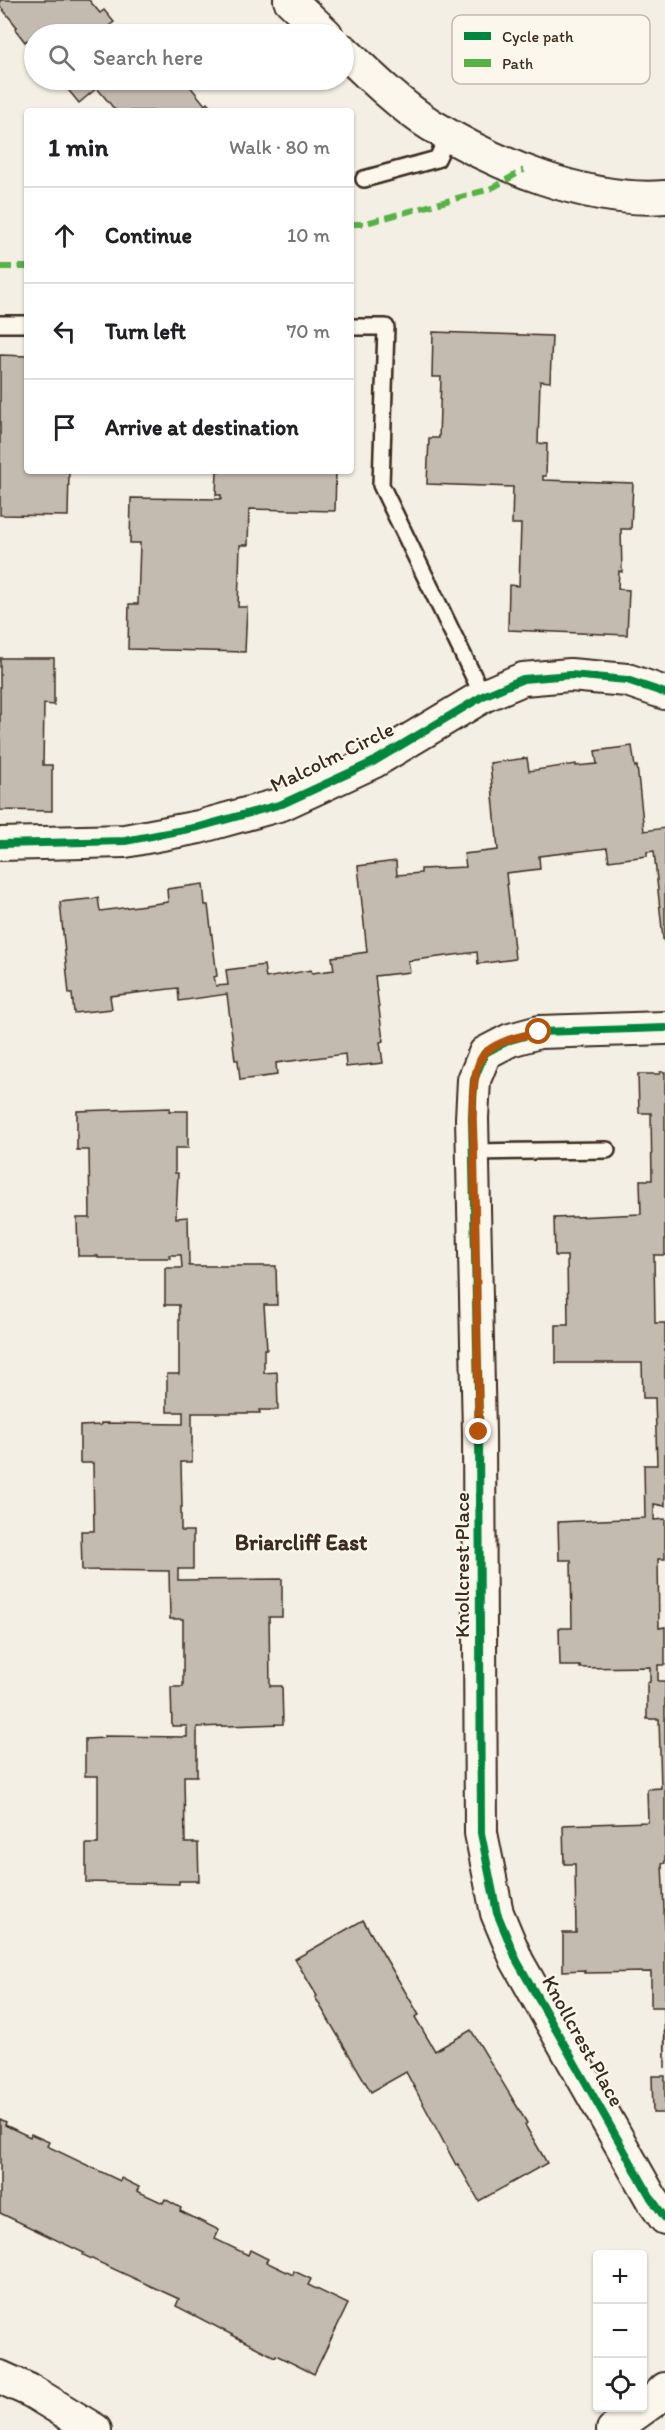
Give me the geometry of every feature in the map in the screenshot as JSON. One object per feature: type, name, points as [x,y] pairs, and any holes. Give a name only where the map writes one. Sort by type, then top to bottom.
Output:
[{"type":"street","points":[[290,0],[315,24]]},
{"type":"street","points":[[354,61],[430,124],[491,156],[543,178],[602,194],[648,199],[665,197]]},
{"type":"street","name":"Malcolm Circle","points":[[0,844],[125,841],[199,827],[282,804],[373,762],[483,696],[523,680],[570,675],[627,680],[665,693]]},
{"type":"street","name":"Knollcrest Place","points":[[665,1028],[539,1032],[510,1040],[485,1053],[474,1080],[472,1118],[479,1432],[481,1833],[497,1913],[517,1961],[651,2198],[665,2218]]},
{"type":"street","points":[[0,2377],[31,2391],[95,2430]]},
{"type":"street","points":[[613,2430],[652,2402],[665,2389]]},
{"type":"lane","points":[[364,179],[437,159],[449,135]]},
{"type":"lane","points":[[0,324],[24,324]]},
{"type":"lane","points":[[354,327],[386,327],[381,485],[483,696]]},
{"type":"lane","points":[[474,1152],[606,1150]]},
{"type":"building","points":[[0,0],[89,0],[100,13],[104,10],[114,22],[111,24],[24,24],[24,41],[15,29],[17,27],[0,6]]},
{"type":"building","points":[[68,90],[95,90],[79,103]]},
{"type":"building","points":[[99,90],[193,90],[205,105],[207,103],[211,108],[114,108]]},
{"type":"building","points":[[433,332],[552,336],[550,382],[540,381],[538,443],[547,444],[546,476],[543,476],[543,480],[633,483],[631,529],[621,529],[622,572],[619,571],[618,589],[629,590],[627,635],[508,630],[509,585],[519,586],[521,524],[512,524],[513,487],[427,484],[429,438],[439,438],[441,377],[432,377]]},
{"type":"building","points":[[0,355],[24,356],[24,474],[69,474],[68,516],[0,515]]},
{"type":"building","points":[[217,474],[336,474],[335,511],[249,509],[248,545],[240,545],[238,607],[247,607],[245,652],[128,649],[129,604],[138,604],[140,543],[130,543],[131,498],[221,499],[221,495],[216,495]]},
{"type":"building","points":[[0,658],[54,658],[54,705],[44,704],[43,765],[52,765],[52,811],[0,810]]},
{"type":"building","points":[[632,746],[635,767],[637,766],[644,831],[665,828],[665,943],[654,851],[647,852],[647,856],[609,861],[607,848],[539,856],[540,869],[506,873],[515,959],[478,964],[477,952],[408,961],[410,972],[375,976],[383,1041],[380,1042],[383,1063],[346,1067],[345,1054],[276,1063],[277,1075],[240,1080],[238,1060],[235,1060],[227,994],[179,1001],[178,988],[110,996],[112,1009],[74,1013],[72,994],[69,994],[60,902],[98,898],[100,911],[168,902],[167,889],[203,884],[205,905],[208,905],[217,976],[214,977],[216,986],[228,985],[226,970],[264,965],[266,978],[311,970],[312,973],[334,970],[332,957],[367,952],[358,866],[396,861],[397,875],[421,873],[421,869],[466,867],[464,854],[498,850],[490,763],[527,758],[529,771],[576,764],[576,766],[597,764],[595,751]]},
{"type":"building","points":[[660,1072],[665,1072],[665,1255],[654,1255],[655,1323],[665,1323],[665,1506],[654,1504],[654,1520],[665,1519],[665,1559],[658,1559],[659,1628],[665,1627],[665,1665],[658,1665],[658,1681],[665,1681],[665,1863],[662,1864],[665,1931],[665,2068],[664,2007],[651,2007],[651,1972],[563,1971],[563,1933],[576,1933],[575,1864],[564,1864],[563,1825],[648,1822],[647,1789],[661,1788],[659,1719],[647,1719],[647,1683],[650,1682],[650,1667],[560,1666],[559,1628],[572,1628],[571,1560],[559,1560],[558,1522],[645,1518],[644,1465],[657,1465],[655,1398],[643,1398],[642,1363],[556,1363],[556,1325],[568,1325],[567,1256],[555,1256],[554,1218],[641,1214],[640,1180],[652,1180],[651,1113],[639,1113],[638,1074],[660,1074]]},
{"type":"building","points":[[170,1108],[169,1111],[188,1111],[188,1148],[175,1148],[175,1173],[178,1173],[176,1218],[188,1217],[189,1266],[276,1266],[277,1305],[264,1305],[267,1349],[264,1349],[264,1373],[277,1372],[278,1410],[259,1410],[260,1413],[192,1413],[192,1462],[181,1462],[181,1531],[193,1531],[193,1569],[178,1569],[178,1580],[282,1579],[282,1617],[269,1617],[270,1686],[282,1686],[283,1724],[197,1727],[197,1776],[184,1776],[185,1843],[198,1843],[199,1881],[179,1881],[179,1884],[86,1882],[86,1844],[98,1844],[98,1776],[85,1776],[85,1739],[105,1738],[104,1736],[187,1737],[187,1726],[172,1726],[171,1687],[183,1687],[183,1619],[170,1619],[169,1571],[82,1570],[81,1531],[94,1531],[93,1463],[80,1463],[80,1426],[101,1425],[101,1423],[183,1424],[183,1412],[167,1412],[167,1374],[179,1374],[179,1305],[165,1305],[165,1268],[182,1268],[181,1255],[169,1255],[170,1258],[78,1256],[77,1218],[90,1218],[89,1150],[77,1150],[77,1111]]},
{"type":"building","points":[[363,1920],[419,2015],[415,2017],[435,2051],[471,2030],[527,2123],[525,2125],[547,2163],[479,2201],[458,2164],[456,2165],[406,2072],[371,2092],[295,1959]]},
{"type":"building","points":[[652,2076],[665,2076],[665,2113],[653,2113]]},
{"type":"building","points":[[0,2119],[6,2122],[5,2125],[30,2137],[31,2134],[49,2142],[47,2146],[120,2181],[121,2178],[139,2187],[137,2191],[163,2203],[165,2199],[181,2208],[180,2211],[219,2230],[215,2239],[248,2255],[250,2250],[268,2259],[266,2262],[293,2275],[294,2271],[311,2279],[308,2285],[348,2304],[314,2374],[276,2355],[275,2357],[176,2306],[179,2299],[83,2255],[84,2253],[0,2213]]},
{"type":"marked path","points":[[354,224],[363,224],[490,189],[524,170]]},
{"type":"marked path","points":[[0,267],[24,267]]},
{"type":"cycle path","points":[[0,844],[125,841],[199,827],[282,804],[373,762],[483,696],[523,679],[570,675],[627,680],[665,693]]},
{"type":"cycle path","points":[[665,1028],[539,1032],[510,1040],[485,1053],[474,1080],[472,1118],[479,1432],[481,1833],[497,1913],[517,1961],[651,2198],[665,2218]]},
{"type":"district","name":"Briarcliff East","points":[[301,1542]]},
{"type":"route","points":[[479,1432],[472,1118],[474,1080],[485,1053],[510,1040],[539,1032]]}]
